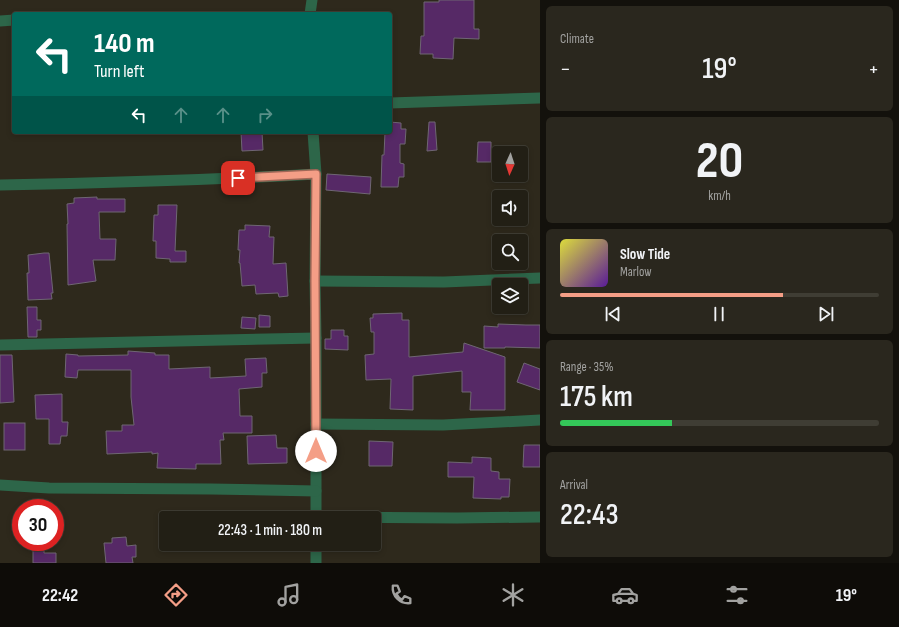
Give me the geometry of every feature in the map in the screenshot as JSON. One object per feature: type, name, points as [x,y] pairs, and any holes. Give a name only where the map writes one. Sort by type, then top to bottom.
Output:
[{"type":"street","points":[[310,12],[312,0]]},
{"type":"street","points":[[0,20],[12,20]]},
{"type":"street","points":[[392,103],[540,98]]},
{"type":"street","points":[[313,134],[316,174],[316,511]]},
{"type":"street","points":[[0,185],[215,179],[316,174]]},
{"type":"street","points":[[315,281],[444,282],[540,278]]},
{"type":"street","points":[[0,344],[316,338]]},
{"type":"street","points":[[316,424],[443,425],[540,420]]},
{"type":"street","points":[[0,485],[49,488],[316,491]]},
{"type":"street","points":[[381,517],[540,517]]},
{"type":"street","points":[[316,551],[316,563]]},
{"type":"building","points":[[439,0],[474,0],[474,29],[479,29],[479,39],[454,38],[453,59],[433,58],[433,54],[420,54],[421,36],[424,36],[424,2],[439,2]]},
{"type":"building","points":[[392,122],[401,123],[401,129],[406,129],[405,144],[400,144],[400,163],[404,164],[404,177],[399,177],[398,187],[381,187],[382,155],[384,155],[385,134],[392,134]]},
{"type":"building","points":[[429,122],[435,122],[437,150],[427,151]]},
{"type":"building","points":[[241,134],[262,134],[263,150],[242,151]]},
{"type":"building","points":[[478,142],[491,142],[491,162],[477,162]]},
{"type":"building","points":[[327,174],[371,177],[370,194],[326,190]]},
{"type":"building","points":[[97,197],[97,199],[125,199],[125,212],[99,212],[100,239],[116,239],[115,260],[93,260],[96,281],[68,285],[67,204],[74,203],[74,198]]},
{"type":"building","points":[[158,205],[177,205],[175,251],[186,251],[186,262],[170,262],[170,259],[156,258],[156,241],[153,241],[154,215],[158,215]]},
{"type":"building","points":[[245,225],[270,226],[269,237],[274,237],[273,264],[286,263],[288,296],[279,297],[278,293],[256,294],[255,285],[242,286],[239,263],[240,250],[238,250],[239,230],[245,230]]},
{"type":"building","points":[[49,253],[53,293],[51,293],[52,299],[28,300],[28,255]]},
{"type":"building","points":[[27,307],[37,307],[37,320],[41,320],[41,330],[37,330],[37,337],[28,337]]},
{"type":"building","points":[[402,313],[402,320],[409,320],[409,357],[463,352],[464,343],[505,357],[505,410],[470,410],[471,392],[462,392],[462,371],[413,376],[413,410],[390,409],[391,379],[366,380],[365,355],[374,354],[374,332],[371,332],[370,318],[373,318],[373,314]]},
{"type":"building","points":[[259,315],[270,316],[270,327],[259,327]]},
{"type":"building","points":[[242,317],[256,318],[255,329],[241,328]]},
{"type":"building","points":[[498,324],[540,325],[540,348],[484,348],[484,326],[498,327]]},
{"type":"building","points":[[331,330],[344,330],[344,336],[348,336],[348,350],[325,349],[325,339],[331,339]]},
{"type":"building","points":[[128,351],[155,353],[155,355],[169,355],[169,369],[210,367],[210,378],[246,376],[245,359],[266,358],[267,373],[262,373],[262,387],[239,389],[240,416],[252,416],[252,433],[223,433],[224,440],[220,440],[221,464],[196,464],[196,469],[157,468],[158,453],[107,454],[106,431],[122,431],[122,425],[134,425],[131,397],[131,370],[78,370],[77,378],[65,377],[66,354],[78,356],[128,355]]},
{"type":"building","points":[[0,355],[12,355],[14,402],[0,403]]},
{"type":"building","points":[[524,363],[540,369],[540,390],[517,382]]},
{"type":"building","points":[[62,394],[62,422],[68,422],[67,436],[61,436],[60,444],[49,444],[49,419],[36,419],[35,395]]},
{"type":"building","points":[[4,423],[25,423],[25,450],[4,450]]},
{"type":"building","points":[[276,435],[277,448],[287,448],[287,463],[248,464],[247,436]]},
{"type":"building","points":[[369,441],[393,442],[392,466],[369,466]]},
{"type":"building","points":[[524,445],[540,445],[540,467],[523,467]]},
{"type":"building","points":[[472,457],[491,458],[491,471],[499,472],[499,479],[510,479],[509,497],[501,497],[501,499],[473,498],[474,477],[448,477],[448,462],[472,463]]},
{"type":"building","points":[[126,537],[127,546],[136,545],[136,557],[132,557],[133,563],[106,563],[104,543],[112,543],[112,538]]},
{"type":"building","points":[[33,551],[56,553],[56,563],[33,563]]},
{"type":"route","points":[[238,178],[316,174],[316,451]]}]
